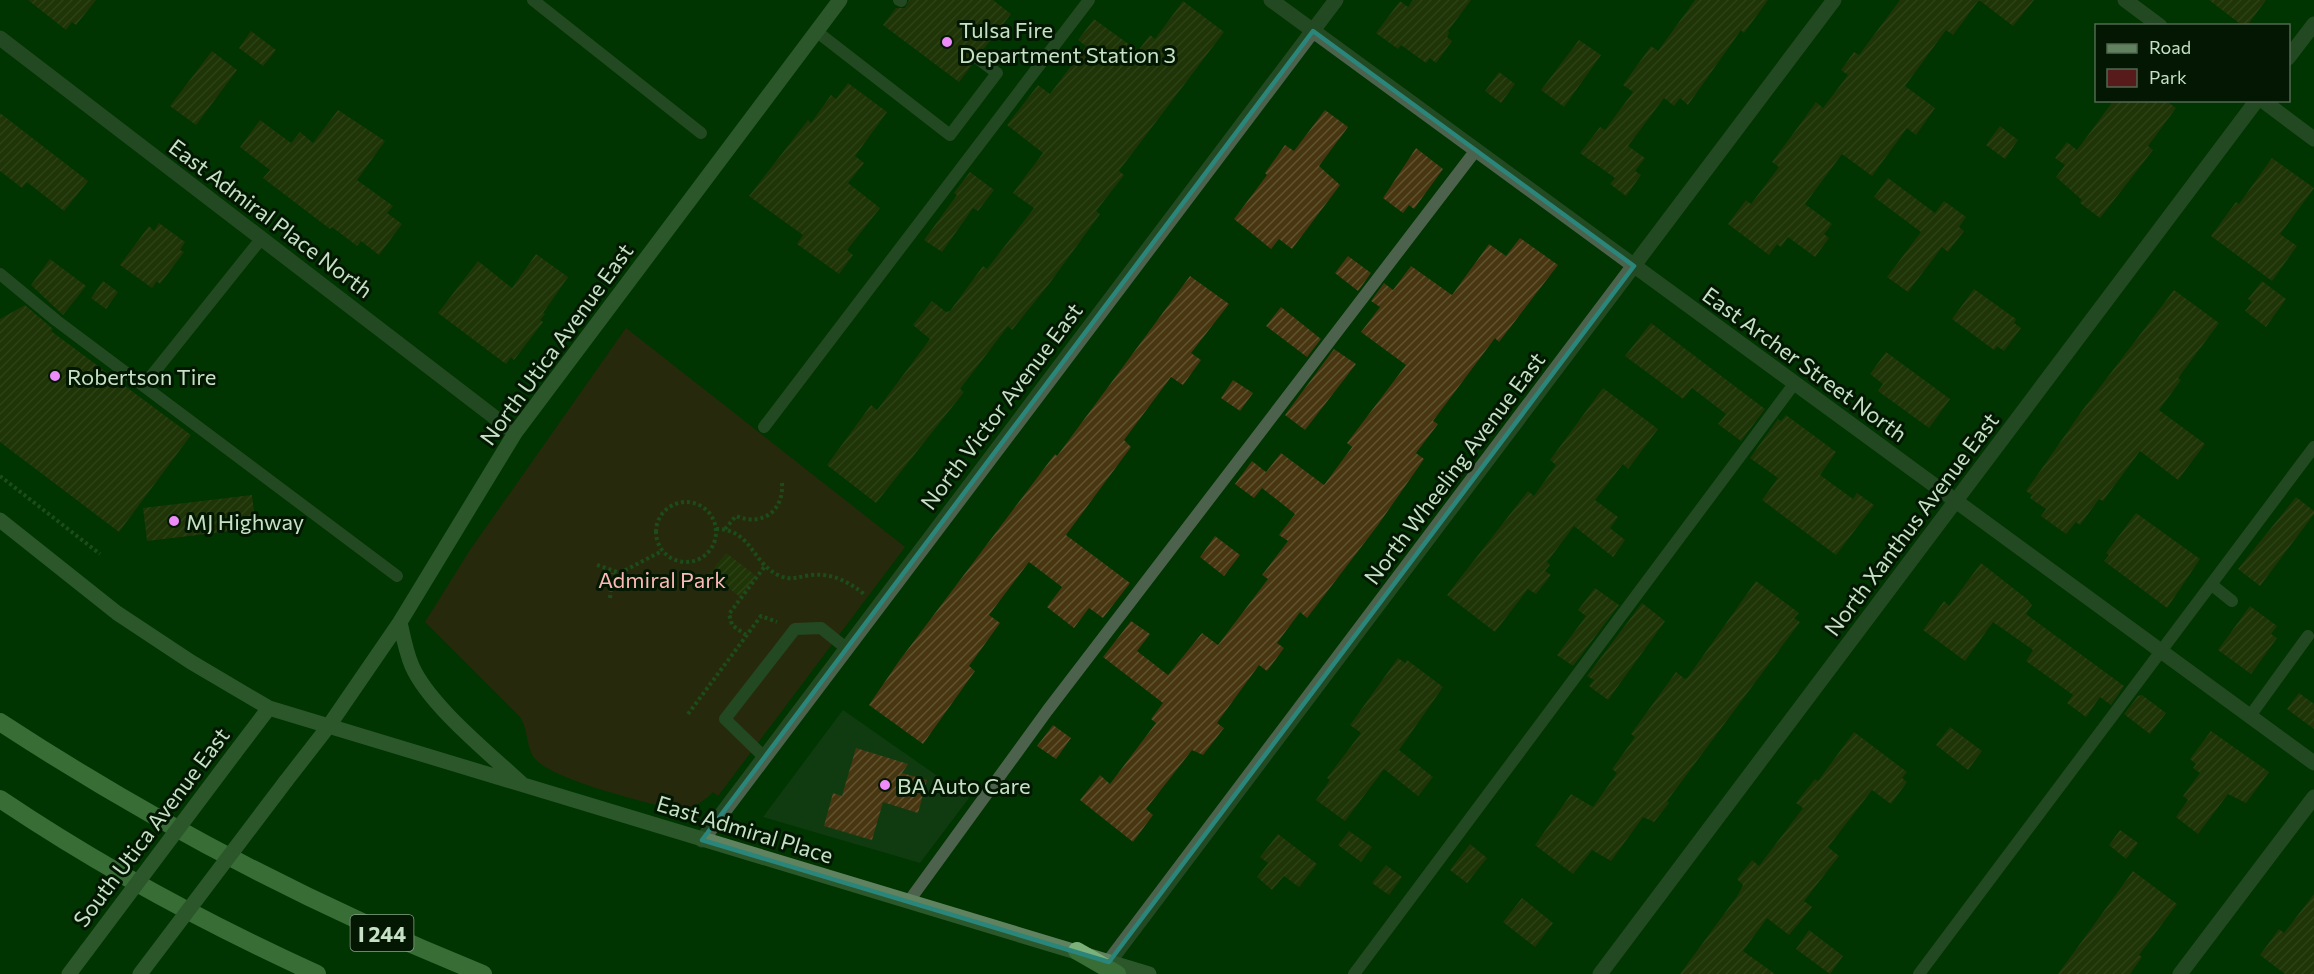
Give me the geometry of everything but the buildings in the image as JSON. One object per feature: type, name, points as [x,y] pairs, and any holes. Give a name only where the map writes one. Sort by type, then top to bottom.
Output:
[{"type":"highway","name":"I 244","points":[[0,722],[78,773],[283,886],[381,933],[483,974]]},
{"type":"highway","points":[[0,799],[116,872],[242,940],[318,974]]},
{"type":"highway","points":[[1077,951],[1113,968]]},
{"type":"main road","name":"North Utica Avenue East","points":[[328,728],[400,622],[515,433],[840,0]]},
{"type":"main road","name":"East Admiral Place","points":[[0,520],[117,612],[190,662],[269,708],[328,728],[1077,951]]},
{"type":"main road","points":[[400,622],[412,668],[426,687],[448,713],[524,785]]},
{"type":"main road","name":"South Utica Avenue East","points":[[69,974],[269,708]]},
{"type":"main road","points":[[141,974],[328,728]]},
{"type":"main road","points":[[1113,968],[1149,974]]},
{"type":"street","name":"East Archer Street North","points":[[1271,0],[2314,763]]},
{"type":"street","name":"North Victor Avenue East","points":[[702,840],[1336,0]]},
{"type":"street","name":"North Wheeling Avenue East","points":[[1113,968],[1834,0]]},
{"type":"street","points":[[2125,0],[2157,24]]},
{"type":"street","points":[[2290,57],[2314,24]]},
{"type":"street","name":"East Admiral Place North","points":[[0,38],[515,433]]},
{"type":"street","name":"North Xanthus Avenue East","points":[[1600,974],[2256,102]]},
{"type":"street","points":[[2265,102],[2314,139]]},
{"type":"street","points":[[2180,974],[2314,796]]},
{"type":"lane","points":[[533,0],[701,133]]},
{"type":"lane","points":[[764,427],[1089,0]]},
{"type":"lane","points":[[816,31],[950,135],[997,73],[977,58]]},
{"type":"lane","points":[[909,901],[1047,711],[1476,150]]},
{"type":"lane","points":[[144,385],[261,238]]},
{"type":"lane","points":[[0,274],[57,321],[396,576]]},
{"type":"lane","points":[[1354,974],[1794,384]]},
{"type":"lane","points":[[1919,974],[2162,653],[2314,447]]},
{"type":"lane","points":[[2212,585],[2232,601]]},
{"type":"lane","points":[[764,757],[725,719],[795,629],[821,628],[846,648]]},
{"type":"lane","points":[[2250,716],[2308,636]]},
{"type":"path","points":[[0,476],[100,554]]},
{"type":"path","points":[[725,529],[736,516],[753,521],[773,513],[781,500],[782,483]]},
{"type":"path","points":[[691,502],[701,506],[709,513],[716,529],[711,549],[697,561],[678,562],[662,551],[655,531],[657,521],[671,506],[691,502]]},
{"type":"path","points":[[716,529],[725,529],[744,537],[765,566],[782,577],[798,579],[810,575],[827,575],[839,579],[879,605]]},
{"type":"path","points":[[597,565],[613,573],[620,573],[662,551]]},
{"type":"path","points":[[746,635],[732,625],[729,614],[765,566]]},
{"type":"path","points":[[610,598],[613,573]]},
{"type":"path","points":[[688,714],[761,615],[795,629]]},
{"type":"highlighted area","points":[[1313,31],[1634,266],[1109,962],[702,840]]},
{"type":"shaded area","points":[[843,710],[969,798],[920,863],[763,817]]},
{"type":"green space","name":"Admiral Park","points":[[626,328],[905,547],[718,796],[713,792],[698,804],[680,809],[667,808],[595,788],[542,765],[533,756],[520,717],[425,622],[470,550]]},
{"type":"place","name":"Tulsa Fire Department Station 3","points":[[947,42]]},
{"type":"place","name":"Robertson Tire","points":[[55,376]]},
{"type":"place","name":"MJ Highway","points":[[174,521]]},
{"type":"place","name":"BA Auto Care","points":[[885,785]]}]
